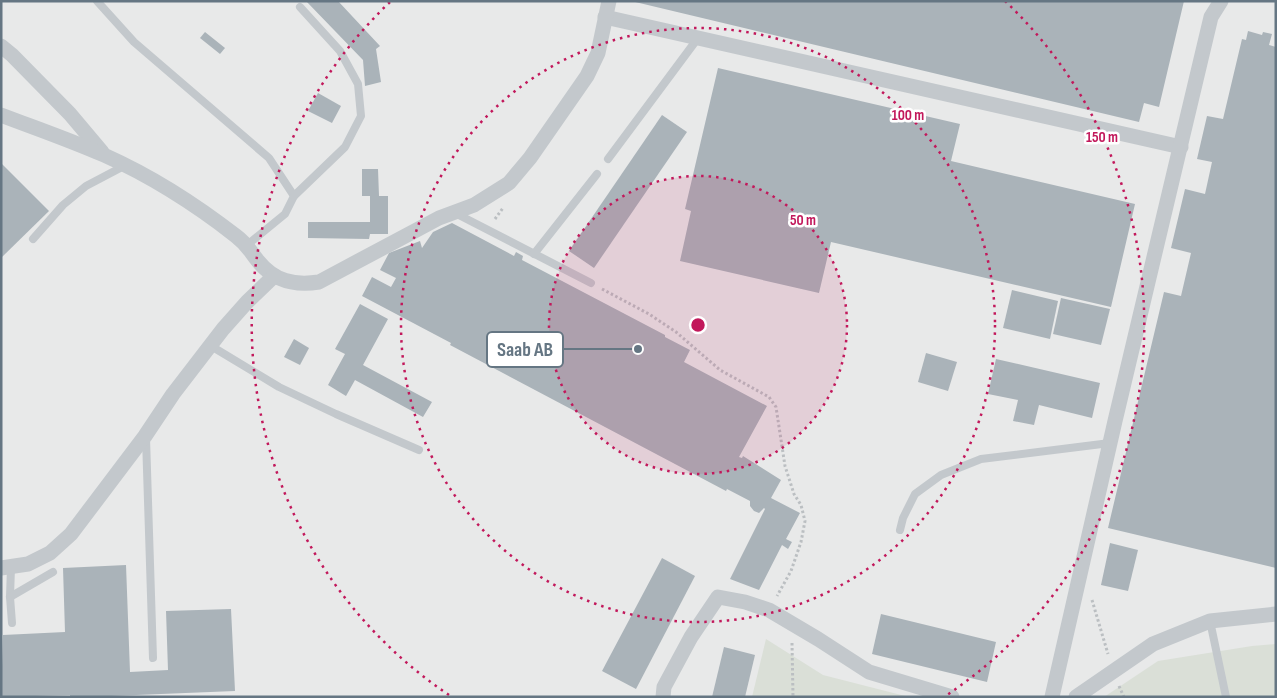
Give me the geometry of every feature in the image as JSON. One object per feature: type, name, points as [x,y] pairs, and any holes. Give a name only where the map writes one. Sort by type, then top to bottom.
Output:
[{"type":"street","points":[[1,115],[104,155],[185,198],[247,244],[258,262],[274,276],[288,282],[303,285],[319,282],[439,218],[474,206],[509,183],[530,158],[587,76],[598,53],[609,1]]},
{"type":"street","points":[[1052,697],[1211,17],[1220,1]]},
{"type":"street","points":[[606,17],[1181,147]]},
{"type":"street","points":[[1,46],[70,114],[104,155]]},
{"type":"street","points":[[6,568],[28,564],[50,553],[71,534],[146,436],[173,394],[210,346],[247,302],[274,276]]},
{"type":"street","points":[[662,697],[664,687],[691,637],[718,597],[745,602],[769,610],[869,672],[952,697]]},
{"type":"street","points":[[1076,697],[1153,644],[1210,621],[1276,614]]},
{"type":"lane","points":[[96,1],[134,42],[269,158],[294,196]]},
{"type":"lane","points":[[247,244],[285,214],[294,196],[345,147],[361,116],[358,84],[340,51],[300,7]]},
{"type":"lane","points":[[608,159],[698,38]]},
{"type":"lane","points":[[33,239],[64,205],[86,186],[124,166]]},
{"type":"lane","points":[[534,254],[597,174]]},
{"type":"lane","points":[[455,212],[591,283]]},
{"type":"lane","points":[[210,346],[278,387],[419,450]]},
{"type":"lane","points":[[146,436],[153,658]]},
{"type":"lane","points":[[900,530],[903,518],[915,494],[941,475],[981,459],[1110,443]]},
{"type":"lane","points":[[6,568],[12,623]]},
{"type":"lane","points":[[10,597],[53,572]]},
{"type":"lane","points":[[1210,621],[1226,697]]},
{"type":"path","points":[[591,283],[649,314],[676,332],[720,370],[773,401],[776,407],[785,466],[794,494],[801,505],[805,521],[801,542],[791,571],[769,610]]},
{"type":"path","points":[[1082,567],[1113,671],[1124,697]]},
{"type":"path","points":[[792,623],[793,697]]},
{"type":"shaded area","points":[[1,1],[1276,1],[1276,697],[1,697]]},
{"type":"shaded area","points":[[766,639],[823,675],[909,697],[752,697]]},
{"type":"shaded area","points":[[1276,644],[1276,697],[1104,697],[1158,661]]},
{"type":"building","points":[[306,1],[338,1],[380,46],[376,49],[381,82],[365,86],[363,60]]},
{"type":"building","points":[[631,1],[1184,1],[1159,107],[1144,103],[1139,122]]},
{"type":"building","points":[[1248,31],[1262,35],[1263,32],[1272,34],[1269,45],[1276,47],[1276,568],[1108,528],[1164,292],[1181,296],[1191,253],[1171,248],[1185,189],[1205,194],[1212,162],[1197,159],[1207,116],[1223,119],[1242,39],[1246,40]]},
{"type":"building","points":[[205,32],[225,48],[220,54],[200,38]]},
{"type":"building","points":[[718,68],[960,124],[951,161],[1135,204],[1111,307],[831,242],[819,293],[680,261],[691,211],[685,209]]},
{"type":"building","points":[[318,93],[341,106],[332,123],[308,111]]},
{"type":"building","points":[[662,115],[687,132],[594,268],[569,251]]},
{"type":"building","points":[[1,163],[49,211],[1,258]]},
{"type":"building","points":[[362,169],[378,169],[379,196],[388,196],[388,234],[370,234],[369,239],[308,238],[308,222],[370,222],[370,196],[362,196]]},
{"type":"building","points":[[452,223],[514,256],[516,252],[523,256],[522,260],[665,335],[665,337],[690,350],[684,362],[767,406],[739,457],[742,458],[743,456],[781,480],[771,498],[800,513],[786,539],[792,542],[788,549],[782,545],[759,590],[730,579],[764,508],[759,513],[754,511],[750,506],[750,501],[727,489],[726,491],[450,345],[451,343],[362,296],[372,277],[391,287],[396,278],[380,270],[389,253],[420,241],[422,248],[433,232]]},
{"type":"building","points":[[1012,290],[1058,301],[1050,339],[1003,328]]},
{"type":"building","points":[[1061,298],[1110,309],[1101,345],[1053,334]]},
{"type":"building","points":[[360,304],[388,319],[363,365],[432,402],[423,417],[355,380],[346,396],[328,385],[345,354],[335,349]]},
{"type":"building","points":[[294,339],[309,348],[300,365],[284,357]]},
{"type":"building","points":[[926,353],[957,362],[948,391],[918,382]]},
{"type":"building","points":[[996,359],[1100,383],[1092,418],[1039,405],[1034,425],[1013,421],[1018,400],[988,394]]},
{"type":"building","points":[[1110,543],[1138,550],[1128,591],[1101,585]]},
{"type":"building","points":[[662,558],[695,576],[636,689],[602,671]]},
{"type":"building","points":[[126,565],[130,672],[168,670],[166,611],[231,609],[235,691],[87,697],[70,697],[70,695],[1,697],[3,635],[65,632],[63,568]]},
{"type":"building","points":[[881,614],[996,642],[987,682],[872,654]]},
{"type":"building","points":[[724,647],[755,655],[745,697],[712,697]]},
{"type":"place","name":"Saab AB","points":[[638,349]]}]
